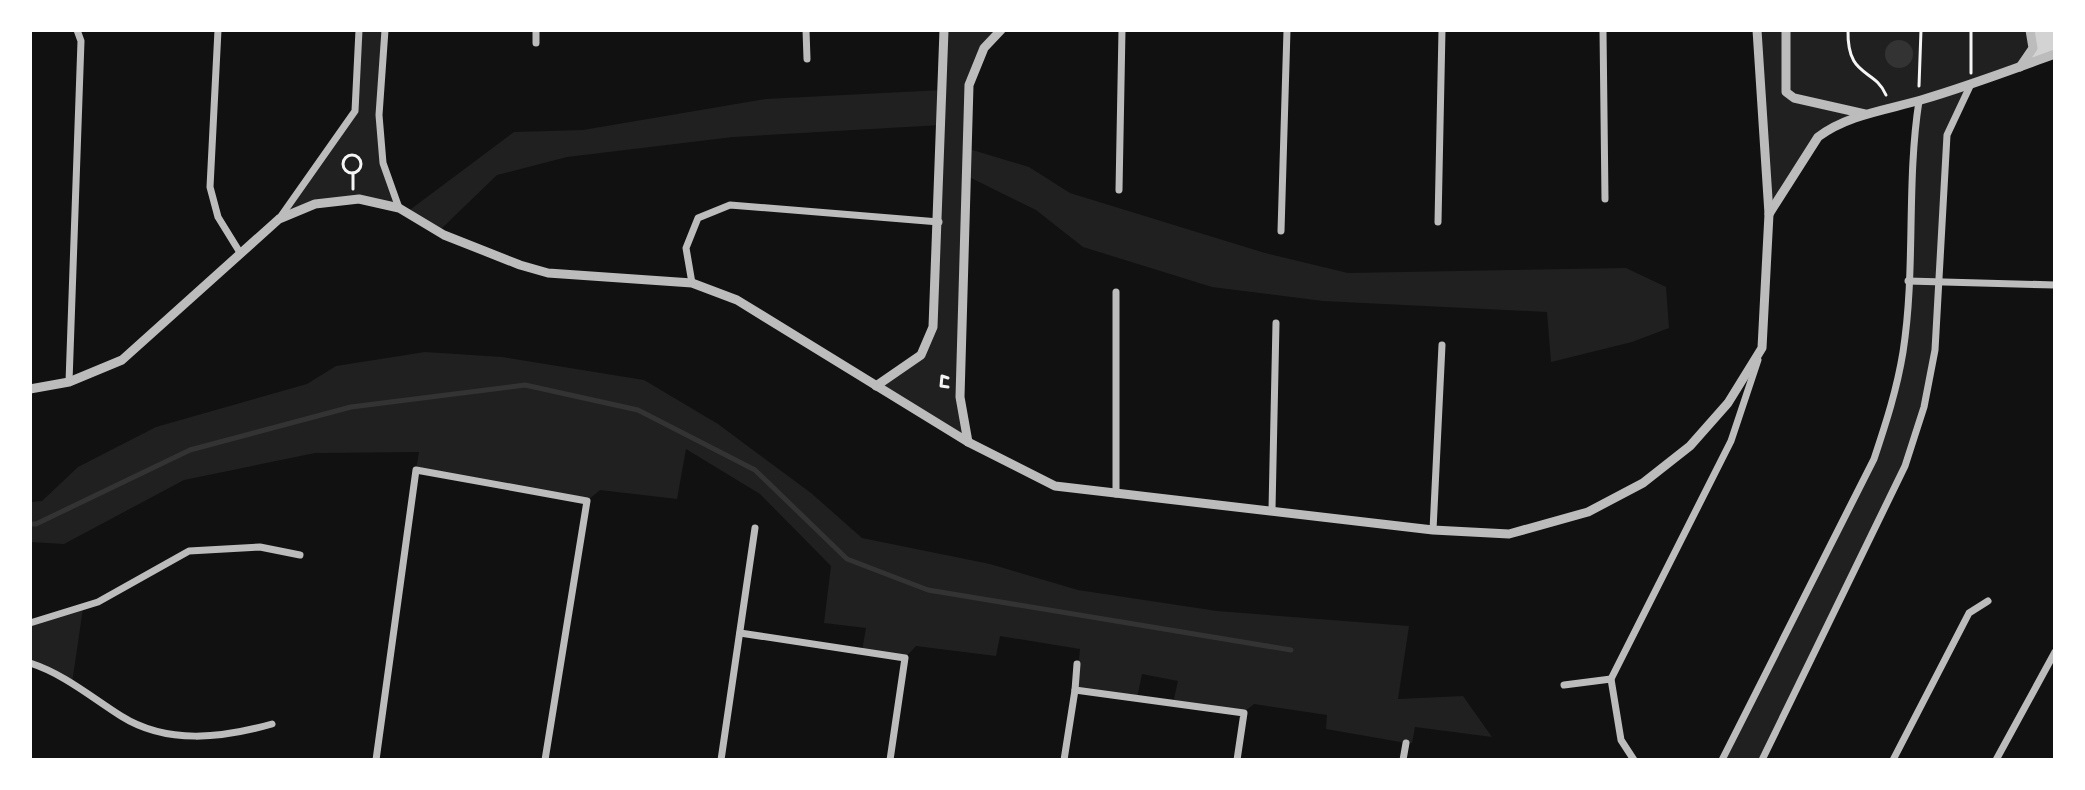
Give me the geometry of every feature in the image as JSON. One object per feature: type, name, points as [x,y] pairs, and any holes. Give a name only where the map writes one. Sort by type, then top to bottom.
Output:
[{"type":"street","points":[[69,382],[81,41],[77,30]]},
{"type":"street","points":[[218,30],[210,187],[218,217],[239,251]]},
{"type":"street","points":[[279,219],[355,111],[359,30]]},
{"type":"street","points":[[385,30],[379,115],[383,163],[399,208]]},
{"type":"street","points":[[536,30],[536,43]]},
{"type":"street","points":[[806,30],[807,59]]},
{"type":"street","points":[[876,386],[921,355],[933,327],[944,30]]},
{"type":"street","points":[[968,442],[960,397],[969,85],[984,48],[1001,30]]},
{"type":"street","points":[[1119,190],[1122,30]]},
{"type":"street","points":[[1281,231],[1287,30]]},
{"type":"street","points":[[1438,222],[1442,30]]},
{"type":"street","points":[[1603,30],[1605,199]]},
{"type":"street","points":[[1634,760],[1621,740],[1611,679],[1731,441],[1762,348],[1769,214],[1757,30]]},
{"type":"street","points":[[1786,30],[1786,92],[1794,98],[1866,114]]},
{"type":"street","points":[[2020,67],[2033,48],[2030,30]]},
{"type":"street","points":[[1769,214],[1818,137],[1838,124],[1919,101],[2055,54]]},
{"type":"street","points":[[1762,760],[1905,466],[1924,407],[1935,350],[1947,135],[1971,84]]},
{"type":"street","points":[[1722,760],[1874,459],[1891,411],[1903,350],[1913,139],[1919,101]]},
{"type":"street","points":[[30,389],[69,382],[122,360],[155,333],[239,251],[279,219],[315,204],[359,199],[399,208],[444,235],[548,273],[692,283],[737,300],[968,442],[1055,486],[1433,530],[1509,534],[1549,526],[1588,512],[1643,483],[1690,446],[1728,403],[1762,348]]},
{"type":"street","points":[[692,283],[686,248],[698,218],[730,205],[939,222]]},
{"type":"street","points":[[1908,281],[2055,285]]},
{"type":"street","points":[[1116,292],[1116,494]]},
{"type":"street","points":[[1272,509],[1276,323]]},
{"type":"street","points":[[1433,530],[1442,345]]},
{"type":"street","points":[[376,760],[416,470],[587,501],[545,760]]},
{"type":"street","points":[[721,760],[755,528]]},
{"type":"street","points":[[30,623],[98,602],[189,551],[260,547],[300,555]]},
{"type":"street","points":[[1893,760],[1969,613],[1988,601]]},
{"type":"street","points":[[740,633],[905,658],[890,760]]},
{"type":"street","points":[[1998,759],[2055,652]]},
{"type":"street","points":[[30,663],[65,678],[125,719],[174,736],[233,735],[272,724]]},
{"type":"street","points":[[1064,760],[1077,664]]},
{"type":"street","points":[[1564,685],[1611,679]]},
{"type":"street","points":[[1075,690],[1244,713],[1237,760]]},
{"type":"street","points":[[1403,760],[1406,743]]},
{"type":"path","points":[[1848,30],[1854,64],[1883,88],[1887,109]]},
{"type":"path","points":[[1919,101],[1921,30]]},
{"type":"path","points":[[1971,30],[1971,84]]},
{"type":"path","points":[[353,155],[361,163],[353,173],[343,167],[347,156],[353,155]]},
{"type":"shaded area","points":[[358,30],[385,30],[379,115],[383,163],[399,208],[365,202],[338,202],[311,207],[279,219],[355,111]]},
{"type":"shaded area","points":[[944,30],[1001,30],[990,43],[976,71],[969,100],[966,148],[1029,167],[1070,193],[1265,253],[1348,273],[1626,268],[1666,287],[1669,328],[1632,342],[1551,362],[1547,312],[1323,301],[1212,287],[1083,247],[1036,210],[965,175],[960,397],[968,442],[876,386],[921,355],[933,327],[941,125],[733,137],[567,157],[497,175],[439,231],[407,212],[514,132],[583,130],[766,99],[942,90]]},
{"type":"shaded area","points":[[1757,30],[2027,30],[2033,38],[2020,67],[1971,85],[1947,135],[1935,350],[1924,407],[1905,466],[1762,760],[1722,760],[1874,459],[1903,350],[1919,102],[1826,131],[1769,214]]},
{"type":"shaded area","points":[[1899,40],[1909,44],[1913,54],[1909,64],[1899,68],[1889,64],[1885,54],[1889,44]]},
{"type":"shaded area","points":[[425,352],[502,357],[644,380],[718,424],[811,493],[862,538],[990,564],[1078,590],[1217,611],[1409,626],[1398,699],[1463,696],[1492,737],[1415,727],[1412,743],[1406,743],[1326,729],[1327,715],[1254,704],[1244,712],[1173,703],[1178,681],[1142,674],[1137,698],[1076,689],[1080,649],[1000,636],[996,656],[916,646],[905,658],[862,651],[866,628],[824,623],[831,566],[760,494],[686,449],[677,499],[600,490],[587,501],[416,470],[419,452],[315,453],[184,480],[64,544],[30,542],[30,502],[42,501],[78,467],[156,427],[307,384],[336,366]]},
{"type":"shaded area","points":[[83,608],[72,683],[30,663],[30,623]]},
{"type":"building","points":[[2032,30],[2054,30],[2054,53],[2026,62]]},
{"type":"waterway","points":[[30,524],[36,524],[190,450],[351,407],[525,385],[638,410],[755,470],[847,559],[928,590],[1291,650]]}]
